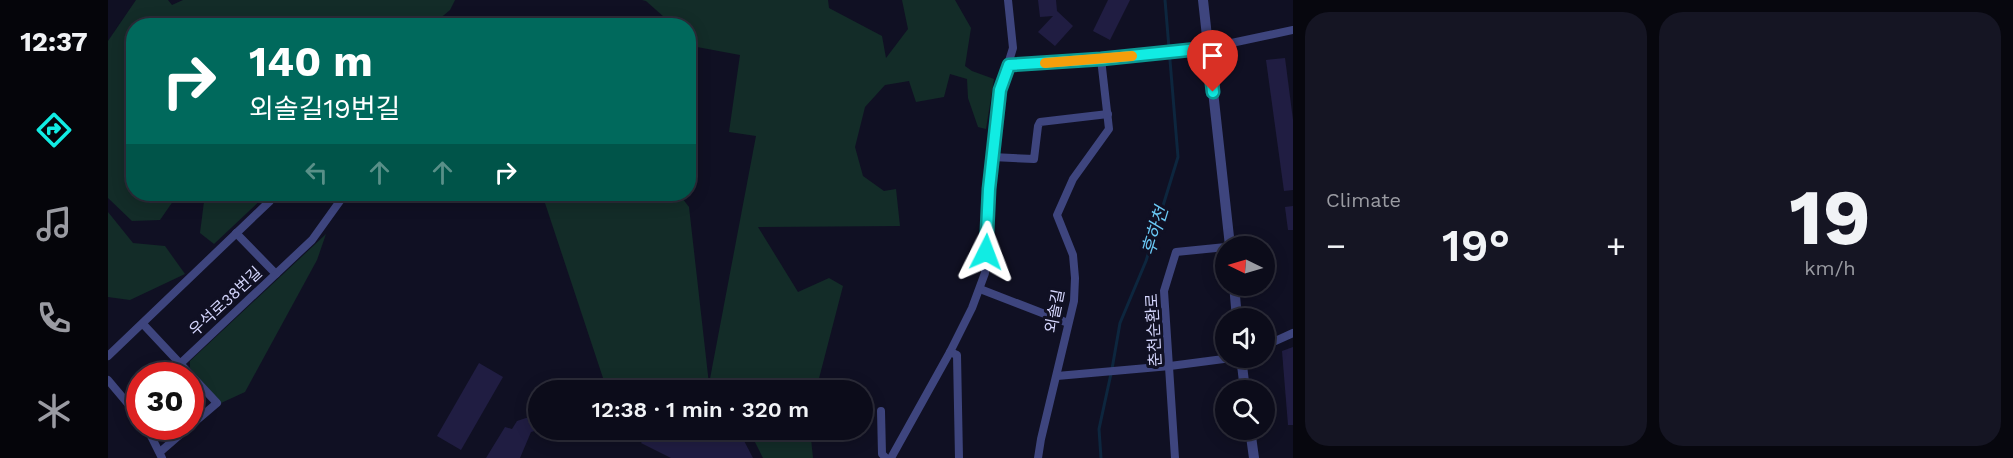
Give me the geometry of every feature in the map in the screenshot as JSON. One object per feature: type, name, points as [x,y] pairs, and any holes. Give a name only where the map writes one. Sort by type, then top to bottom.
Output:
[{"type":"street","points":[[891,458],[950,352],[980,290],[985,273],[992,157],[1000,90],[1013,48],[1008,0]]},
{"type":"street","points":[[1203,0],[1229,236]]},
{"type":"street","points":[[1009,65],[1184,51],[1293,30]]},
{"type":"street","name":"외솔길","points":[[1038,458],[1074,301],[1075,278],[1072,255],[1057,215],[1073,179],[1109,129],[1101,59]]},
{"type":"street","points":[[992,157],[1035,159],[1040,122],[1108,114]]},
{"type":"street","points":[[108,356],[268,201]]},
{"type":"street","name":"우석로38번길","points":[[182,362],[312,240],[340,201]]},
{"type":"street","points":[[236,233],[276,274]]},
{"type":"street","name":"춘천순환로","points":[[1175,458],[1164,291],[1176,252],[1215,248]]},
{"type":"street","points":[[980,290],[1068,323]]},
{"type":"street","points":[[143,324],[180,362]]},
{"type":"street","points":[[1275,341],[1293,333]]},
{"type":"street","points":[[950,352],[957,355],[959,458]]},
{"type":"street","points":[[1057,376],[1215,360]]},
{"type":"street","points":[[108,380],[126,401]]},
{"type":"street","points":[[204,389],[217,403],[204,414]]},
{"type":"street","points":[[881,411],[882,454],[886,458]]},
{"type":"street","points":[[153,440],[161,455],[176,440]]},
{"type":"street","points":[[1252,440],[1254,458]]},
{"type":"green space","points":[[136,0],[168,0],[172,5],[183,0],[455,0],[450,10],[440,18],[126,18],[126,201],[173,201],[160,220],[132,221],[108,198],[108,41]]},
{"type":"green space","points":[[642,0],[828,0],[829,8],[882,36],[886,58],[908,29],[902,0],[955,0],[971,28],[965,66],[994,79],[986,129],[978,127],[968,98],[967,79],[950,74],[944,97],[916,102],[909,81],[885,85],[865,107],[855,147],[863,176],[884,191],[896,189],[900,226],[758,227],[798,292],[829,278],[843,286],[819,380],[710,380],[756,136],[729,132],[740,55],[697,47],[696,18],[665,18]]},
{"type":"green space","points":[[204,201],[260,201],[214,244],[200,233]]},
{"type":"green space","points":[[544,201],[684,201],[689,207],[709,380],[604,380]]},
{"type":"green space","points":[[108,212],[133,243],[165,246],[185,274],[130,300],[108,297]]},
{"type":"green space","points":[[326,234],[317,260],[245,392],[221,403],[204,384],[204,362],[190,361]]},
{"type":"green space","points":[[754,440],[811,440],[813,458],[763,458]]},
{"type":"building","points":[[1038,0],[1056,0],[1057,11],[1073,26],[1055,46],[1038,32],[1053,16],[1040,17]]},
{"type":"building","points":[[1108,0],[1130,0],[1110,40],[1093,31]]},
{"type":"building","points":[[1285,58],[1293,120],[1293,190],[1284,191],[1266,60]]},
{"type":"building","points":[[1293,206],[1293,230],[1288,230],[1285,207]]},
{"type":"building","points":[[1293,347],[1293,425],[1288,425],[1282,351]]},
{"type":"building","points":[[479,363],[503,377],[461,450],[437,436]]},
{"type":"building","points":[[528,417],[528,439],[520,458],[486,458],[505,427],[512,429],[517,421]]},
{"type":"building","points":[[643,440],[744,440],[753,458],[671,458],[641,443]]},
{"type":"waterway","name":"후하천","points":[[1101,458],[1099,429],[1120,323],[1146,261],[1178,157],[1165,0]]},
{"type":"slow traffic","points":[[1045,63],[1132,56]]},
{"type":"route","points":[[986,252],[989,189],[1000,90],[1009,65],[1101,59],[1208,48],[1213,92]]}]
